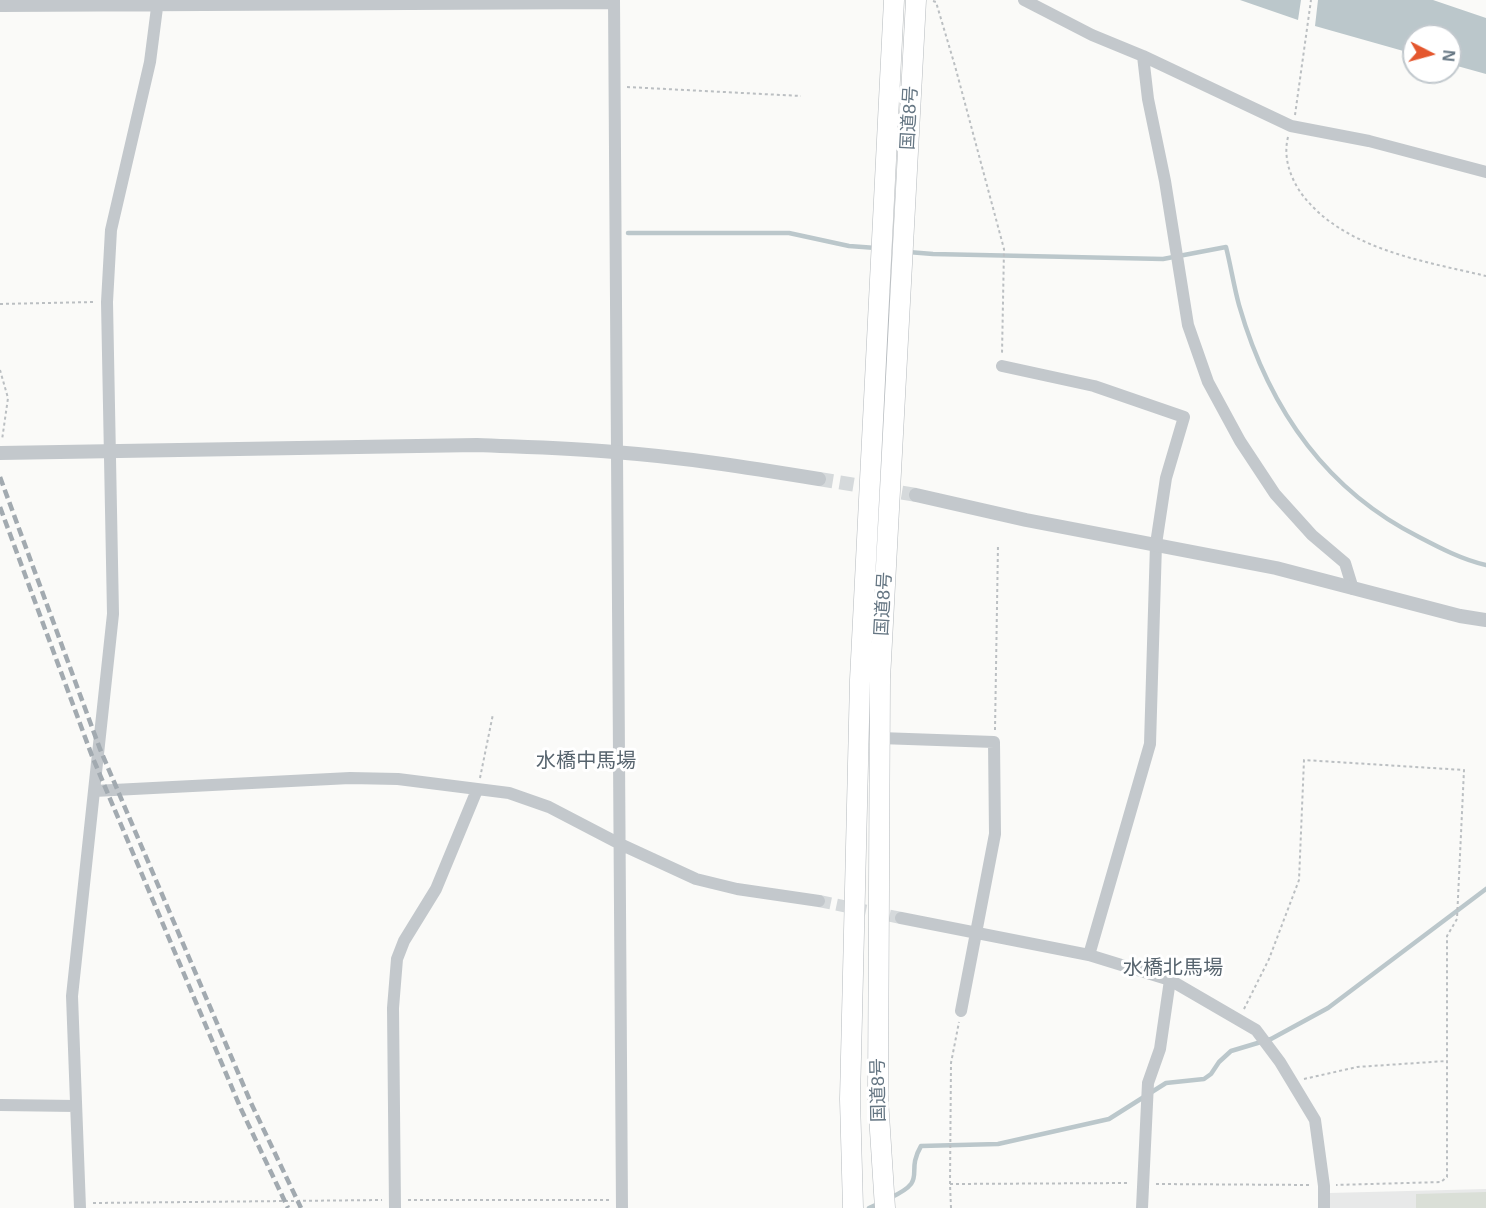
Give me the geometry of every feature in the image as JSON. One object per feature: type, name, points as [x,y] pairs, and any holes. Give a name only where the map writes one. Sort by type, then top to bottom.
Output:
[{"type":"highway","name":"国道8号","points":[[853,1208],[850,1100],[860,680],[894,0]]},
{"type":"highway","name":"国道8号","points":[[885,1208],[878,1099],[880,679],[916,0]]},
{"type":"street","points":[[1024,0],[1092,35],[1143,56],[1291,126],[1369,141],[1486,172]]},
{"type":"street","points":[[0,6],[614,1],[622,1204]]},
{"type":"street","points":[[80,1206],[72,996],[113,614],[107,302],[111,230],[150,62],[158,3]]},
{"type":"street","points":[[1143,56],[1148,99],[1165,181],[1188,325],[1208,382],[1240,441],[1275,494],[1312,535],[1345,563],[1353,589]]},
{"type":"street","points":[[1002,366],[1094,386],[1184,417],[1166,478],[1156,544],[1150,744],[1089,954]]},
{"type":"street","points":[[0,453],[477,445],[616,452],[819,478]]},
{"type":"street","points":[[916,495],[1026,520],[1276,568],[1460,616],[1486,620]]},
{"type":"street","points":[[880,738],[994,742],[994,834],[961,1011]]},
{"type":"street","points":[[94,791],[350,778],[398,778],[509,793],[549,807],[620,844],[696,879],[737,889],[819,901]]},
{"type":"street","points":[[395,1204],[393,1008],[397,960],[404,941],[436,889],[477,790]]},
{"type":"street","points":[[901,918],[1089,954],[1170,980],[1256,1030],[1315,1120],[1324,1186],[1324,1208]]},
{"type":"street","points":[[1142,1208],[1148,1083],[1160,1049],[1170,980]]},
{"type":"street","points":[[0,1105],[76,1106]]},
{"type":"path","points":[[931,0],[936,2],[955,66],[1004,249],[1002,366]]},
{"type":"path","points":[[1296,112],[1311,0]]},
{"type":"path","points":[[615,86],[801,96]]},
{"type":"path","points":[[1291,126],[1285,149],[1292,180],[1308,202],[1336,227],[1358,239],[1392,251],[1486,276]]},
{"type":"path","points":[[0,304],[107,302]]},
{"type":"path","points":[[0,370],[8,398],[0,445]]},
{"type":"path","points":[[994,742],[998,544]]},
{"type":"path","points":[[477,790],[493,714]]},
{"type":"path","points":[[951,1184],[1143,1183],[1324,1186],[1441,1182],[1447,1177],[1447,936],[1456,919],[1464,770],[1304,760],[1299,880],[1269,959],[1239,1020]]},
{"type":"path","points":[[951,1208],[951,1063],[961,1011]]},
{"type":"path","points":[[1292,1082],[1357,1067],[1446,1061]]},
{"type":"path","points":[[80,1206],[622,1204]]},
{"type":"shaded area","points":[[1240,0],[1301,0],[1298,20]]},
{"type":"shaded area","points":[[1318,0],[1433,0],[1486,18],[1486,74],[1462,67],[1462,24],[1402,24],[1402,51],[1315,26]]},
{"type":"shaded area","points":[[1486,1189],[1486,1208],[1329,1208],[1329,1193]]},
{"type":"shaded area","points":[[1486,1192],[1486,1208],[1416,1208],[1416,1194]]},
{"type":"waterway","points":[[628,233],[789,233],[849,246],[876,248]]},
{"type":"waterway","points":[[908,252],[1163,259],[1226,247],[1239,305],[1251,342],[1266,377],[1304,441],[1355,495],[1385,517],[1443,549],[1486,565]]},
{"type":"waterway","points":[[890,1198],[902,1192],[913,1181],[916,1156],[921,1146],[998,1144],[1109,1119],[1166,1083],[1204,1079],[1231,1051],[1271,1039],[1328,1008],[1486,889]]},
{"type":"waterway","points":[[869,1208],[880,1203]]},
{"type":"tunnel","points":[[819,479],[916,495]]},
{"type":"tunnel","points":[[819,901],[901,918]]},
{"type":"railway","points":[[0,477],[100,749],[251,1103],[301,1208]]},
{"type":"railway","points":[[0,507],[92,756],[241,1109],[288,1208]]},
{"type":"district","name":"水橋中馬場","points":[[586,761]]},
{"type":"district","name":"水橋北馬場","points":[[1173,968]]}]
